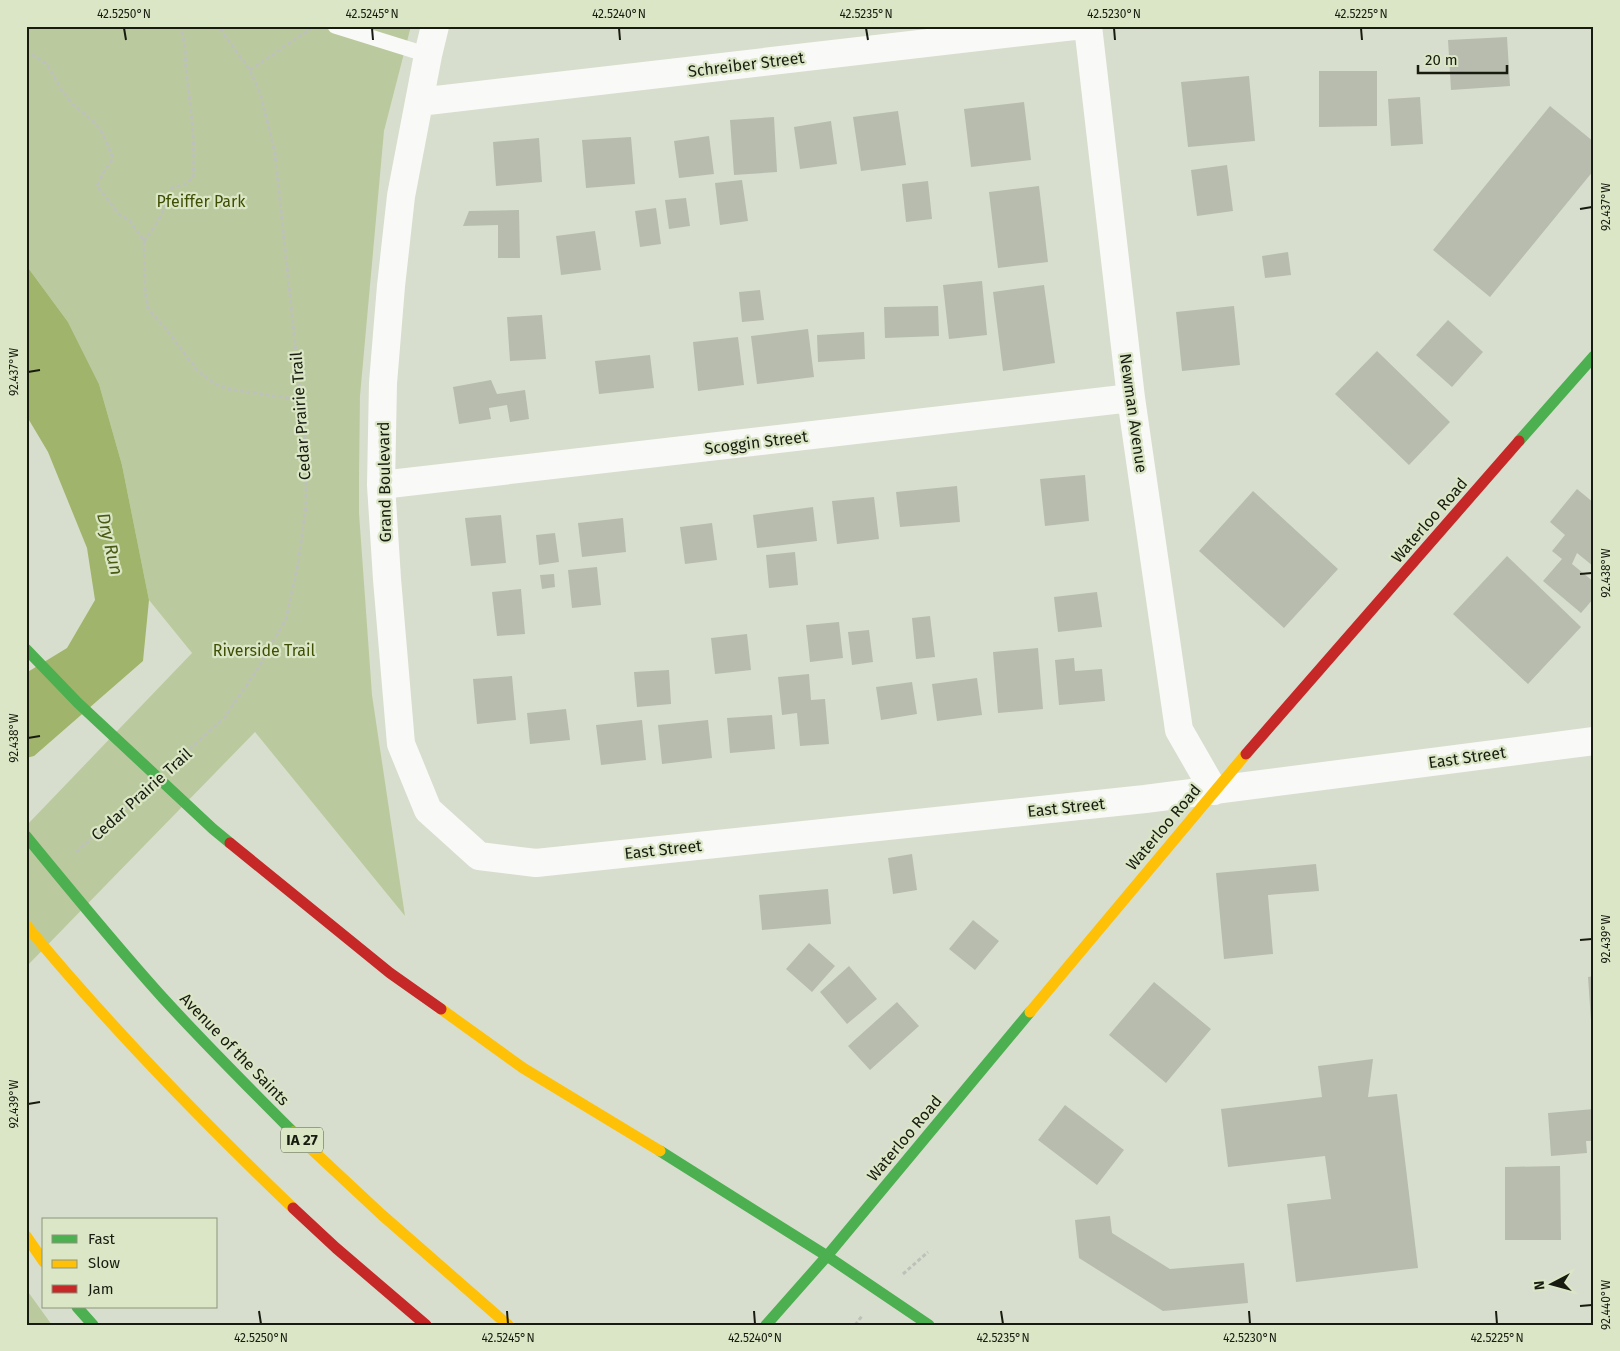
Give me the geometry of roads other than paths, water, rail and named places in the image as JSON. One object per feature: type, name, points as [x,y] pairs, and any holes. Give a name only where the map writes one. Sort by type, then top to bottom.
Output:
[{"type":"main road","name":"Waterloo Road","points":[[766,1325],[827,1256],[1214,791],[1594,356]]},
{"type":"main road","points":[[26,648],[78,704],[212,829],[390,972],[523,1068],[827,1256],[929,1325]]},
{"type":"main road","name":"Avenue of the Saints","points":[[26,836],[111,940],[183,1020],[274,1113],[377,1211],[508,1325]]},
{"type":"main road","points":[[26,924],[67,975],[144,1060],[234,1151],[336,1248],[426,1325]]},
{"type":"main road","points":[[26,1236],[42,1259]]},
{"type":"main road","points":[[78,1308],[93,1325]]},
{"type":"street","name":"Grand Boulevard","points":[[435,26],[401,196],[383,383],[381,485],[387,580],[402,744],[428,810],[479,856],[536,863]]},
{"type":"street","name":"Schreiber Street","points":[[419,102],[1074,26]]},
{"type":"street","name":"Newman Avenue","points":[[1088,26],[1131,398],[1179,730],[1214,791]]},
{"type":"street","name":"Scoggin Street","points":[[381,485],[1131,398]]},
{"type":"street","name":"East Street","points":[[536,863],[1214,791],[1594,740]]},
{"type":"lane","points":[[335,26],[428,55]]},
{"type":"water","name":"Dry Run","points":[[26,265],[68,322],[99,384],[122,465],[149,600],[143,661],[34,756],[26,758],[26,673],[67,648],[95,600],[87,548],[48,452],[26,415]]},
{"type":"park label","name":"Pfeiffer Park","points":[[201,201]]},
{"type":"park label","name":"Riverside Trail","points":[[264,650]]}]
